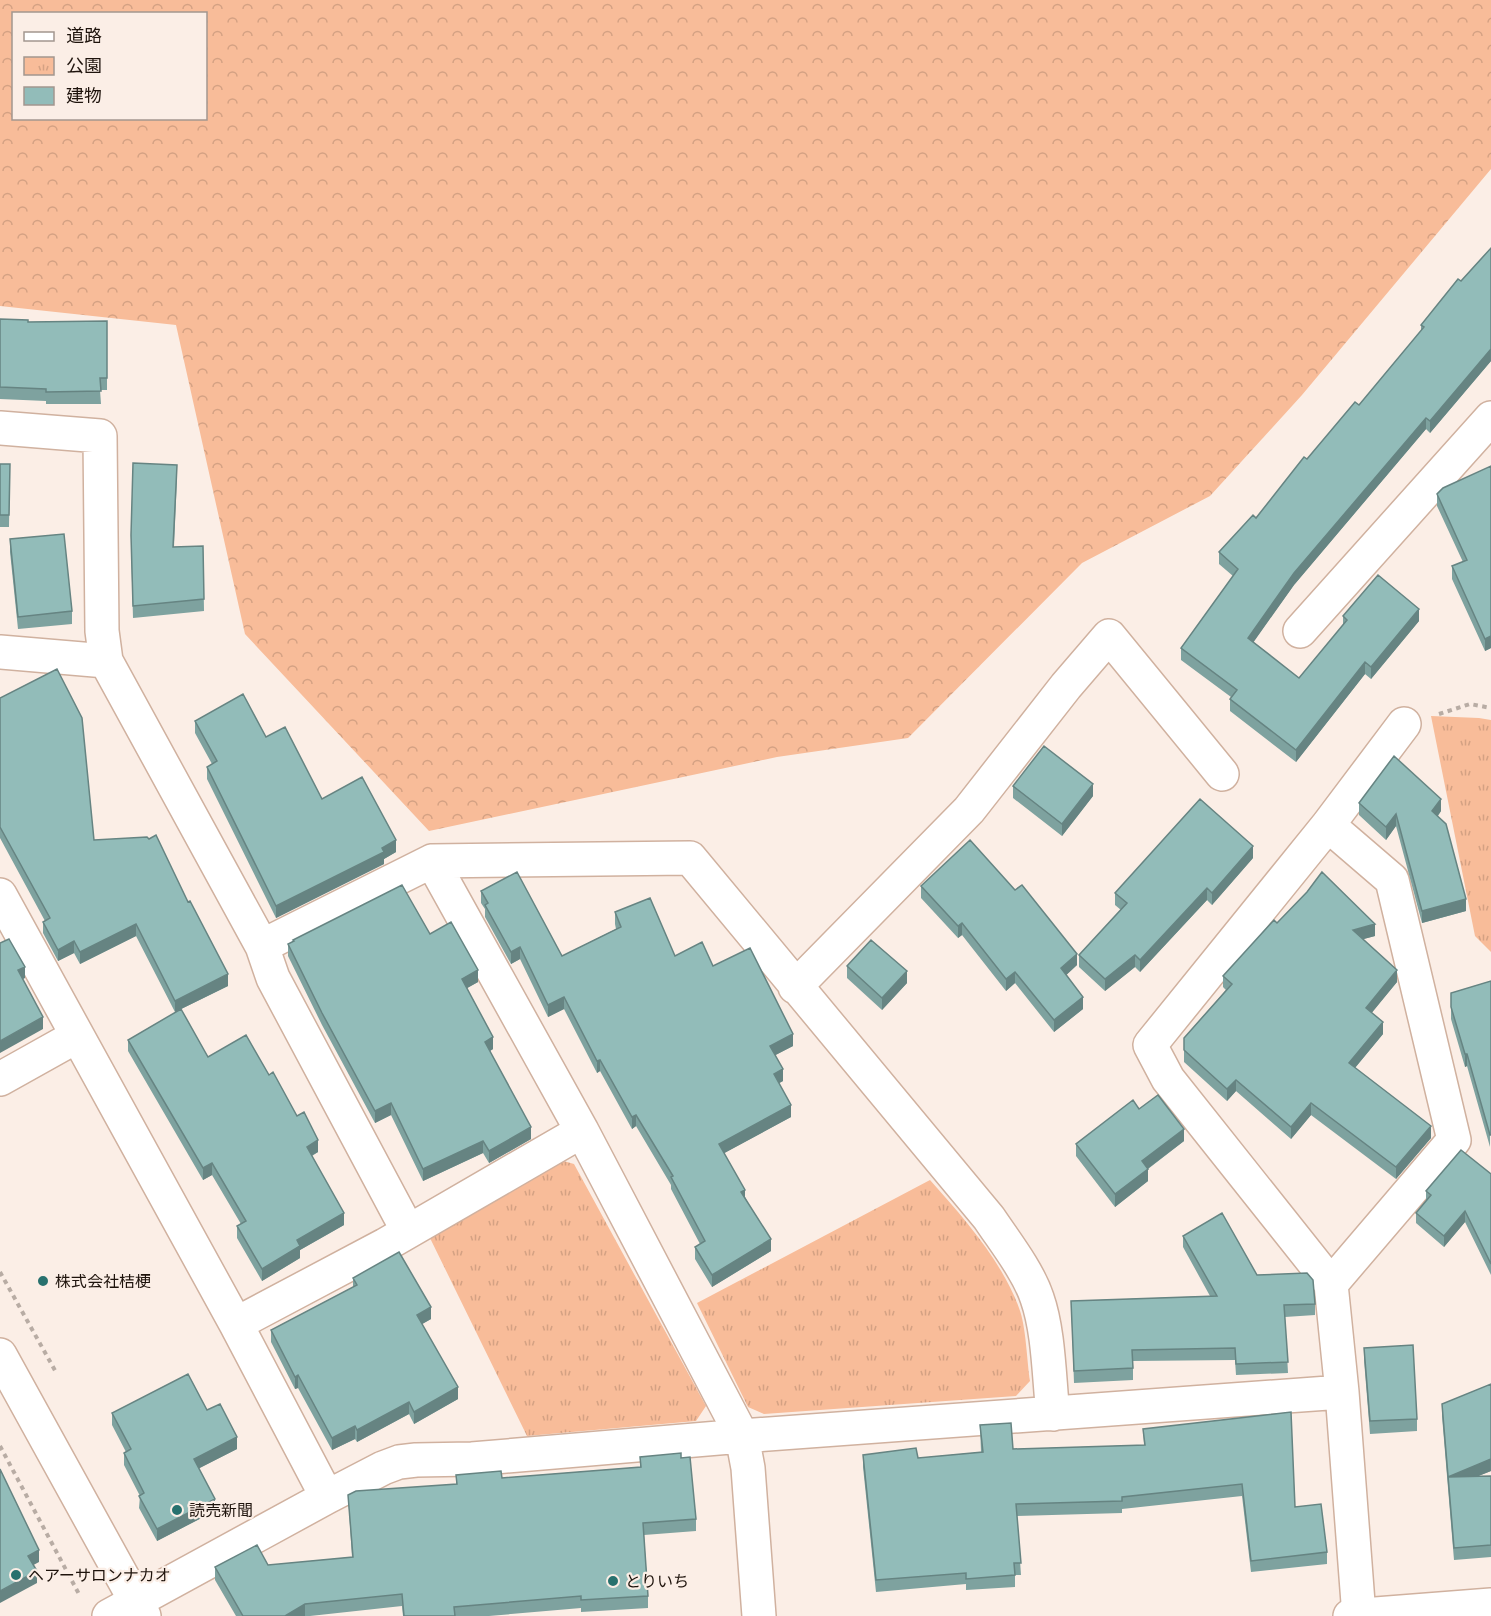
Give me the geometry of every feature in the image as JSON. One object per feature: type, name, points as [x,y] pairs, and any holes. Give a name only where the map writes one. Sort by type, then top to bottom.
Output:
[{"type":"street","points":[[1300,631],[1491,418]]},
{"type":"street","points":[[0,428],[100,436],[102,631],[106,661],[262,946],[273,978],[408,1232]]},
{"type":"street","points":[[795,987],[969,810],[1066,686],[1109,636],[1222,774]]},
{"type":"street","points":[[0,652],[106,661]]},
{"type":"street","points":[[1359,1616],[1342,1392],[1331,1284],[1168,1079],[1150,1045],[1328,825],[1404,724]]},
{"type":"street","points":[[1328,825],[1392,880],[1454,1140],[1331,1284]]},
{"type":"street","points":[[262,946],[432,861],[690,858],[989,1218],[1015,1255],[1037,1297],[1043,1322],[1053,1414]]},
{"type":"street","points":[[432,861],[582,1131],[742,1436],[748,1468],[759,1616]]},
{"type":"street","points":[[0,895],[236,1324],[327,1497]]},
{"type":"street","points":[[0,1078],[77,1036]]},
{"type":"street","points":[[236,1324],[408,1232],[582,1131]]},
{"type":"street","points":[[0,1355],[118,1610],[383,1468],[416,1460],[472,1459],[742,1436],[1342,1392]]},
{"type":"street","points":[[1350,1616],[1491,1605]]},
{"type":"path","points":[[1404,724],[1470,704],[1491,708]]},
{"type":"path","points":[[0,1446],[118,1610]]},
{"type":"green space","points":[[0,0],[1491,0],[1491,169],[1302,395],[1210,496],[1082,563],[908,738],[777,757],[429,831],[245,634],[176,325],[0,306]]},
{"type":"green space","points":[[1431,716],[1491,720],[1491,952],[1475,936]]},
{"type":"green space","points":[[560,1160],[574,1164],[706,1406],[696,1421],[527,1436],[429,1236]]},
{"type":"green space","points":[[930,1180],[980,1240],[1003,1273],[1012,1291],[1023,1324],[1030,1381],[1016,1396],[764,1414],[748,1407],[697,1303]]},
{"type":"building","points":[[1491,248],[1491,349],[1430,421],[1426,418],[1294,573],[1248,638],[1299,678],[1347,620],[1343,616],[1378,575],[1419,609],[1371,667],[1365,662],[1296,750],[1230,699],[1237,690],[1181,648],[1238,569],[1219,552],[1253,515],[1256,518],[1304,457],[1307,459],[1355,402],[1359,405],[1424,327],[1421,325],[1458,279],[1461,281]]},
{"type":"building","points":[[0,319],[28,320],[28,322],[107,321],[107,378],[100,378],[101,391],[46,392],[46,389],[0,387]]},
{"type":"building","points":[[133,463],[177,465],[173,547],[203,546],[204,599],[133,606],[131,535]]},
{"type":"building","points":[[0,464],[10,464],[9,515],[0,515]]},
{"type":"building","points":[[1491,466],[1491,636],[1485,639],[1452,566],[1467,560],[1437,494],[1443,488]]},
{"type":"building","points":[[64,534],[72,611],[18,617],[10,539]]},
{"type":"building","points":[[57,669],[82,718],[94,840],[147,837],[149,839],[156,835],[188,902],[190,901],[228,974],[175,1001],[136,924],[80,952],[74,941],[58,950],[43,922],[50,918],[0,827],[0,698]]},
{"type":"building","points":[[243,694],[266,737],[285,727],[322,799],[362,777],[396,840],[382,848],[384,852],[276,906],[207,767],[217,761],[195,721]]},
{"type":"building","points":[[1044,746],[1093,784],[1062,824],[1013,786]]},
{"type":"building","points":[[1394,756],[1441,799],[1432,811],[1446,824],[1466,899],[1422,911],[1396,814],[1386,827],[1359,803]]},
{"type":"building","points":[[1200,799],[1253,846],[1212,893],[1207,888],[1140,960],[1135,955],[1105,979],[1079,955],[1127,903],[1115,893]]},
{"type":"building","points":[[970,840],[1015,890],[1022,885],[1077,954],[1061,968],[1083,997],[1054,1020],[1015,972],[1006,979],[962,923],[958,926],[921,886]]},
{"type":"building","points":[[517,872],[562,956],[621,927],[615,912],[650,898],[675,956],[702,942],[713,966],[750,948],[793,1034],[770,1046],[783,1069],[774,1074],[791,1105],[719,1144],[745,1190],[741,1192],[771,1239],[712,1275],[695,1247],[705,1241],[671,1177],[673,1176],[636,1115],[632,1117],[600,1060],[597,1061],[564,997],[548,1005],[520,947],[511,952],[485,905],[488,903],[481,891]]},
{"type":"building","points":[[1322,872],[1375,924],[1353,930],[1397,970],[1366,1008],[1383,1022],[1349,1063],[1431,1126],[1396,1167],[1311,1103],[1291,1127],[1236,1080],[1227,1089],[1184,1050],[1184,1038],[1232,984],[1223,976],[1274,920],[1277,923],[1307,892]]},
{"type":"building","points":[[402,885],[430,934],[451,922],[478,970],[462,979],[493,1037],[485,1042],[531,1127],[489,1151],[483,1141],[423,1169],[391,1103],[375,1111],[288,944]]},
{"type":"building","points":[[9,939],[25,967],[18,970],[43,1017],[0,1041],[0,943]]},
{"type":"building","points":[[871,940],[907,971],[882,998],[847,966]]},
{"type":"building","points":[[1491,981],[1490,1135],[1451,1007],[1451,993]]},
{"type":"building","points":[[181,1009],[208,1057],[246,1035],[269,1075],[273,1072],[297,1116],[304,1112],[318,1140],[307,1147],[344,1213],[297,1240],[300,1246],[262,1269],[237,1226],[246,1221],[212,1163],[203,1168],[128,1040]]},
{"type":"building","points":[[1158,1095],[1184,1129],[1142,1161],[1148,1169],[1115,1194],[1076,1144],[1133,1100],[1139,1109]]},
{"type":"building","points":[[1461,1150],[1491,1174],[1491,1264],[1465,1211],[1444,1236],[1416,1213],[1431,1195],[1426,1191]]},
{"type":"building","points":[[1222,1213],[1257,1275],[1307,1273],[1313,1280],[1315,1304],[1284,1305],[1288,1362],[1236,1364],[1235,1348],[1132,1350],[1133,1368],[1074,1371],[1071,1301],[1217,1296],[1183,1236]]},
{"type":"building","points":[[399,1252],[431,1307],[417,1315],[458,1387],[414,1412],[409,1402],[357,1430],[355,1426],[332,1438],[298,1375],[295,1377],[271,1330],[357,1285],[353,1278]]},
{"type":"building","points":[[1413,1345],[1417,1419],[1370,1421],[1364,1348]]},
{"type":"building","points":[[188,1374],[207,1410],[220,1404],[237,1437],[194,1459],[215,1499],[157,1529],[139,1496],[144,1493],[124,1453],[131,1449],[112,1413]]},
{"type":"building","points":[[1491,1384],[1491,1459],[1448,1477],[1442,1404]]},
{"type":"building","points":[[1291,1412],[1295,1507],[1321,1504],[1327,1552],[1251,1561],[1242,1484],[1122,1497],[1122,1501],[1016,1504],[1021,1563],[1014,1563],[1015,1575],[966,1579],[966,1573],[876,1580],[863,1455],[916,1448],[918,1458],[983,1452],[980,1425],[1011,1423],[1013,1449],[1145,1445],[1143,1429]]},
{"type":"building","points":[[681,1453],[681,1458],[690,1457],[696,1519],[643,1523],[648,1596],[581,1600],[581,1596],[454,1607],[455,1616],[404,1616],[402,1594],[305,1604],[285,1616],[243,1616],[215,1567],[257,1545],[268,1565],[353,1557],[348,1495],[356,1491],[457,1484],[456,1475],[501,1471],[502,1478],[641,1467],[640,1457]]},
{"type":"building","points":[[0,1469],[39,1550],[28,1556],[37,1571],[0,1591]]},
{"type":"building","points":[[1491,1476],[1491,1545],[1454,1548],[1448,1477]]},
{"type":"place","name":"株式会社桔梗","points":[[43,1281]]},
{"type":"place","name":"読売新聞","points":[[177,1510]]},
{"type":"place","name":"ヘアーサロンナカオ","points":[[16,1575]]},
{"type":"place","name":"とりいち","points":[[613,1581]]}]
